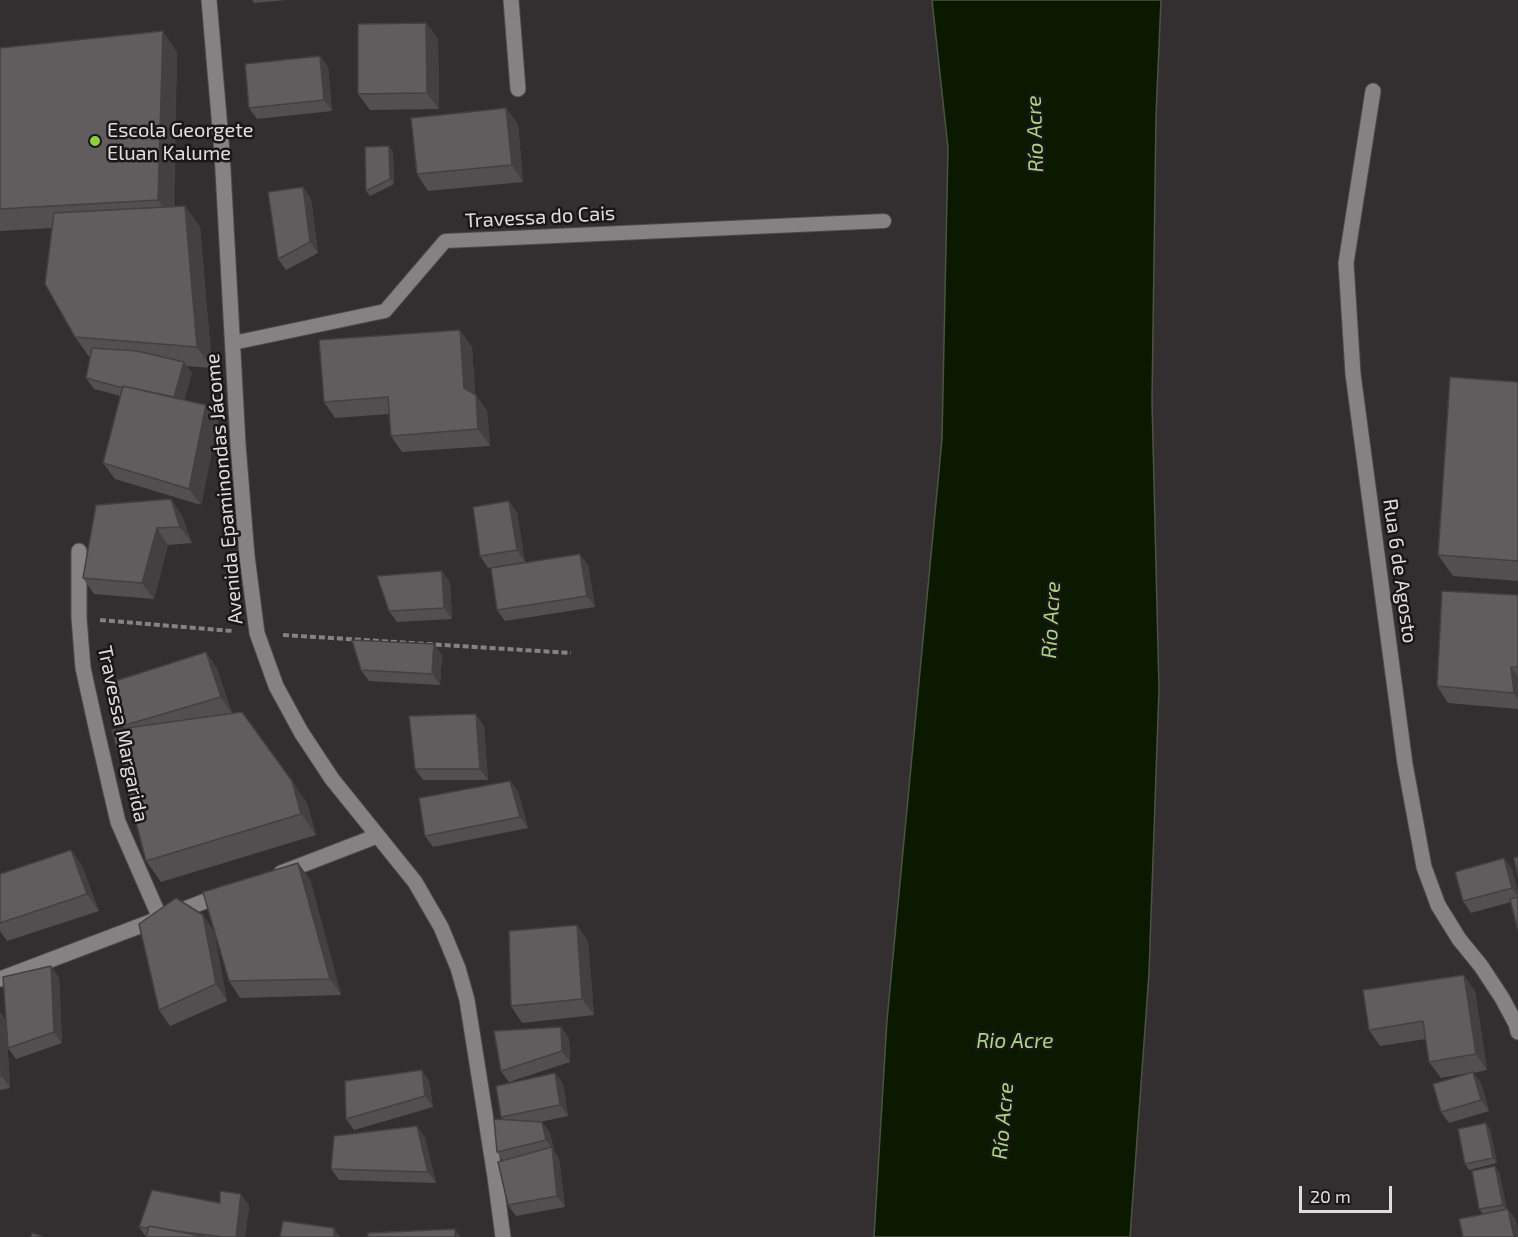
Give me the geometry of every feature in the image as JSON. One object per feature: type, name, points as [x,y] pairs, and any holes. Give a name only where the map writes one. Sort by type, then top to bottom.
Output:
[{"type":"street","name":"Avenida Epaminondas Jácome","points":[[209,0],[222,152],[247,556],[257,633],[276,686],[301,732],[332,779],[415,882],[441,927],[458,968],[469,1011],[503,1237]]},
{"type":"street","points":[[511,0],[518,89]]},
{"type":"street","name":"Rua 6 de Agosto","points":[[1373,91],[1346,263],[1353,374],[1405,764],[1424,867],[1438,905],[1459,939],[1481,966],[1502,998],[1518,1032]]},
{"type":"street","name":"Travessa Margarida","points":[[79,551],[79,618],[83,668],[118,822],[160,918]]},
{"type":"street","points":[[269,877],[377,837]]},
{"type":"street","points":[[0,979],[236,890]]},
{"type":"lane","name":"Travessa do Cais","points":[[233,343],[385,311],[445,242],[884,221]]},
{"type":"path","points":[[79,618],[257,633],[571,653]]},
{"type":"water","name":"Rio Acre","points":[[932,0],[1161,0],[1156,116],[1152,401],[1159,689],[1149,973],[1130,1237],[874,1237],[887,1020],[942,439],[948,148]]},
{"type":"building","points":[[426,23],[427,93],[358,94],[358,24]]},
{"type":"building","name":"Escola Georgete Eluan Kalume","points":[[163,31],[158,200],[0,209],[0,48]]},
{"type":"building","points":[[320,56],[324,100],[249,108],[245,64]]},
{"type":"building","points":[[506,108],[512,165],[417,174],[411,118]]},
{"type":"building","points":[[389,146],[390,179],[366,191],[365,147]]},
{"type":"building","points":[[303,187],[310,242],[278,259],[268,192]]},
{"type":"building","points":[[185,206],[197,347],[75,337],[45,284],[54,213]]},
{"type":"building","points":[[460,330],[464,388],[476,395],[478,429],[391,436],[388,397],[324,402],[319,340]]},
{"type":"building","points":[[92,348],[137,351],[184,362],[174,397],[123,386],[123,388],[86,378]]},
{"type":"building","points":[[1450,377],[1518,382],[1518,561],[1438,555]]},
{"type":"building","points":[[123,386],[206,405],[189,489],[103,463]]},
{"type":"building","points":[[171,499],[180,527],[157,528],[142,583],[83,578],[96,505]]},
{"type":"building","points":[[509,501],[517,550],[480,556],[473,507]]},
{"type":"building","points":[[580,554],[587,596],[497,610],[491,568]]},
{"type":"building","points":[[442,571],[444,608],[389,611],[377,576]]},
{"type":"building","points":[[1442,591],[1518,595],[1518,667],[1511,667],[1514,693],[1437,686]]},
{"type":"building","points":[[352,640],[434,644],[432,674],[361,670]]},
{"type":"building","points":[[206,652],[221,697],[122,726],[115,681]]},
{"type":"building","points":[[242,712],[292,781],[301,814],[146,861],[112,730]]},
{"type":"building","points":[[476,714],[480,769],[415,769],[409,716]]},
{"type":"building","points":[[510,781],[520,817],[425,836],[419,798]]},
{"type":"building","points":[[71,850],[87,894],[0,923],[0,874]]},
{"type":"building","points":[[1518,857],[1518,877],[1514,858]]},
{"type":"building","points":[[1504,858],[1512,888],[1463,901],[1455,872]]},
{"type":"building","points":[[298,863],[330,979],[229,981],[203,892]]},
{"type":"building","points":[[1518,897],[1518,931],[1510,899]]},
{"type":"building","points":[[176,898],[203,915],[216,984],[159,1010],[139,924]]},
{"type":"building","points":[[577,925],[582,999],[511,1006],[509,931]]},
{"type":"building","points":[[51,966],[54,1032],[8,1048],[3,977]]},
{"type":"building","points":[[1464,975],[1476,1054],[1429,1062],[1423,1021],[1369,1030],[1363,990]]},
{"type":"building","points":[[561,1027],[562,1051],[501,1071],[494,1031]]},
{"type":"building","points":[[0,1040],[2,1076],[0,1077]]},
{"type":"building","points":[[422,1070],[425,1096],[346,1119],[345,1081]]},
{"type":"building","points":[[1473,1072],[1481,1100],[1441,1112],[1433,1084]]},
{"type":"building","points":[[555,1073],[560,1105],[501,1117],[496,1086]]},
{"type":"building","points":[[494,1119],[542,1122],[546,1140],[497,1152]]},
{"type":"building","points":[[1486,1123],[1493,1158],[1465,1164],[1458,1129]]},
{"type":"building","points":[[417,1126],[428,1172],[331,1169],[334,1136]]},
{"type":"building","points":[[552,1147],[557,1196],[508,1205],[498,1162]]},
{"type":"building","points":[[1495,1166],[1503,1205],[1479,1209],[1472,1171]]},
{"type":"building","points":[[152,1190],[220,1203],[220,1191],[241,1194],[236,1237],[149,1226],[149,1228],[139,1227]]},
{"type":"building","points":[[1508,1209],[1514,1237],[1463,1237],[1459,1219]]},
{"type":"building","points":[[283,1221],[334,1228],[334,1237],[280,1237]]},
{"type":"building","points":[[149,1226],[206,1237],[146,1237]]},
{"type":"building","points":[[455,1229],[455,1237],[368,1237],[368,1233]]},
{"type":"building","points":[[32,1233],[43,1237],[31,1237]]},
{"type":"place","name":"Escola Georgete Eluan Kalume","points":[[95,141]]},
{"type":"water label","name":"Río Acre","points":[[1035,134]]},
{"type":"water label","name":"Río Acre","points":[[1051,620]]},
{"type":"water label","name":"Río Acre","points":[[1003,1121]]}]
